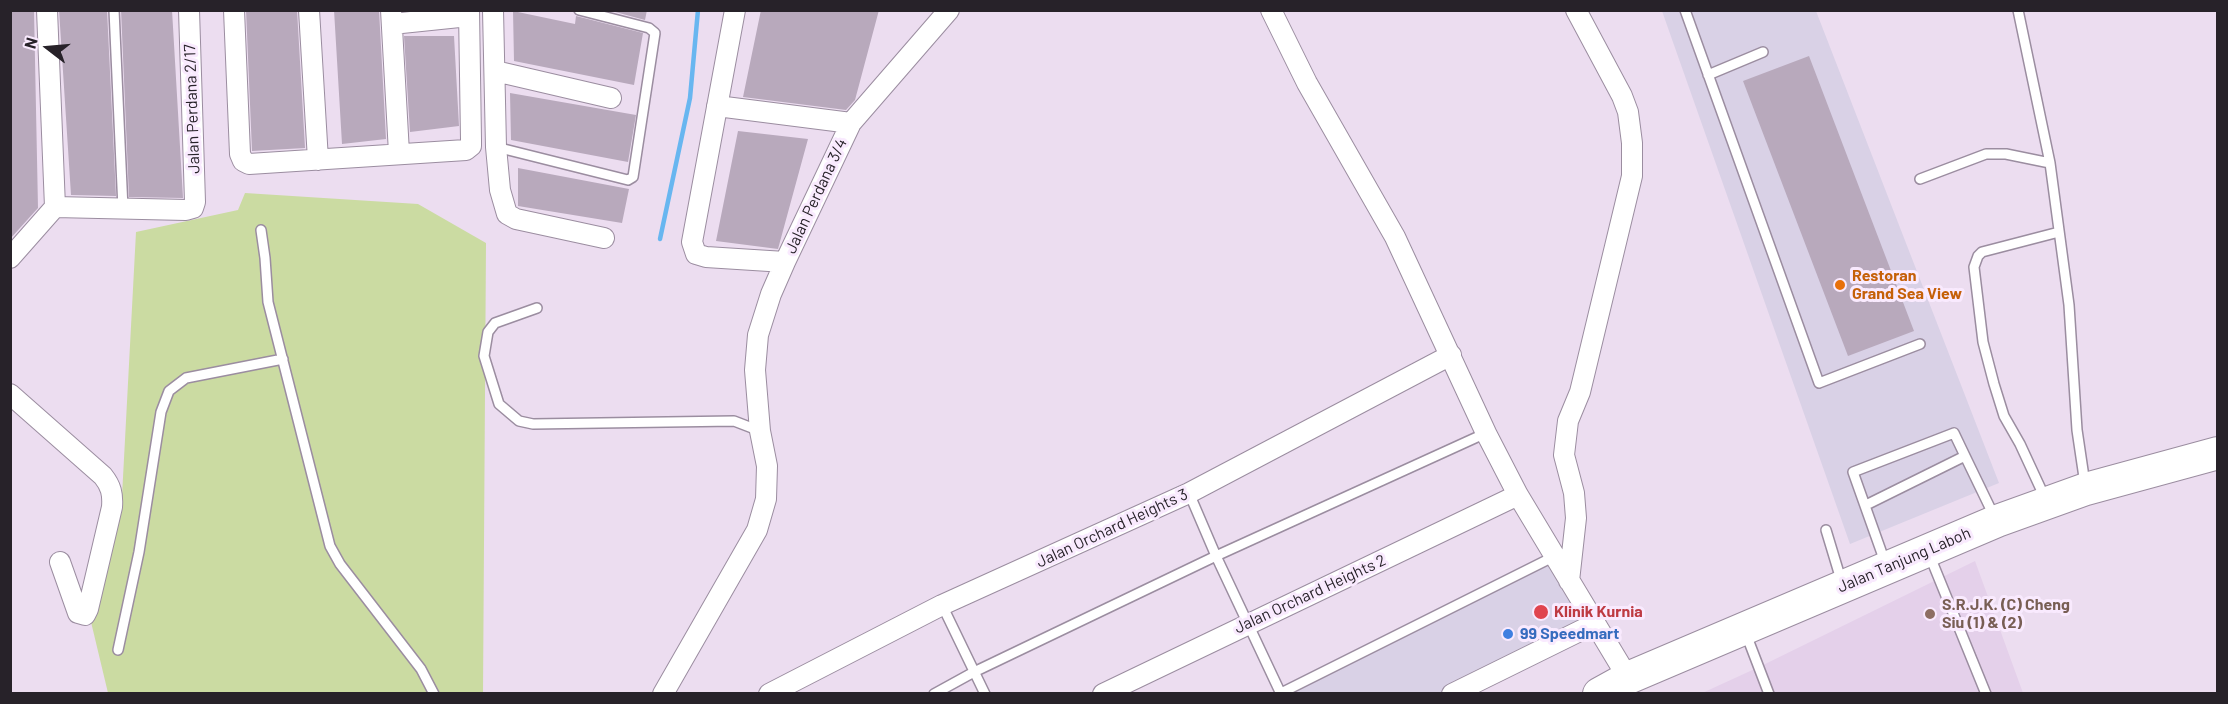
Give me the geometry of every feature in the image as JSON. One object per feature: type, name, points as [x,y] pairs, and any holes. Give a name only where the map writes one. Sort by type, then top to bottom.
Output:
[{"type":"highway","name":"Jalan Tanjung Laboh","points":[[1599,693],[1629,682],[1843,586],[1997,521],[2086,489],[2217,453]]},
{"type":"street","points":[[10,258],[55,207],[47,10]]},
{"type":"street","name":"Jalan Perdana 2/17","points":[[123,209],[186,210],[193,208],[195,202],[189,10]]},
{"type":"street","points":[[234,10],[240,154],[243,161],[249,164],[466,150],[471,146],[469,13],[392,17],[399,153]]},
{"type":"street","points":[[309,10],[318,160]]},
{"type":"street","points":[[493,10],[496,147],[500,190],[507,214],[516,219],[604,238]]},
{"type":"street","name":"Jalan Perdana 3/4","points":[[735,10],[692,242],[696,254],[706,257],[785,262],[851,123],[949,10]]},
{"type":"street","points":[[1270,10],[1306,84],[1395,237],[1486,433],[1518,495],[1629,682]]},
{"type":"street","points":[[1569,581],[1576,518],[1574,493],[1564,455],[1568,421],[1580,392],[1632,176],[1628,112],[1622,96],[1576,10]]},
{"type":"street","points":[[495,71],[610,98]]},
{"type":"street","points":[[717,106],[851,123]]},
{"type":"street","points":[[55,207],[123,209]]},
{"type":"street","points":[[663,693],[757,530],[766,499],[767,466],[760,431],[754,370],[758,335],[771,294],[785,262]]},
{"type":"street","name":"Jalan Orchard Heights 3","points":[[769,693],[942,605],[1189,493],[1451,355]]},
{"type":"street","points":[[10,394],[111,485],[112,507],[85,615],[78,613],[60,562]]},
{"type":"street","name":"Jalan Orchard Heights 2","points":[[1103,693],[1518,495]]},
{"type":"street","points":[[1452,693],[1594,624]]},
{"type":"lane","points":[[114,10],[123,209]]},
{"type":"lane","points":[[496,147],[628,180],[633,177],[655,33],[649,28],[579,10]]},
{"type":"lane","points":[[1685,10],[1819,383],[1920,344]]},
{"type":"lane","points":[[2018,10],[2050,163],[2069,305],[2077,430],[2086,489]]},
{"type":"lane","points":[[1708,75],[1763,52]]},
{"type":"lane","points":[[1920,179],[1986,154],[2006,154],[2050,163]]},
{"type":"lane","points":[[261,230],[268,302],[330,546],[340,564],[421,669],[434,693]]},
{"type":"lane","points":[[2047,502],[2004,416],[1994,384],[1983,342],[1974,267],[1982,252],[2059,232]]},
{"type":"lane","points":[[537,308],[495,323],[488,332],[484,356],[499,404],[519,421],[532,424],[734,421],[760,431]]},
{"type":"lane","points":[[118,650],[139,552],[161,412],[170,391],[186,378],[283,359]]},
{"type":"lane","points":[[934,693],[1216,556],[1486,433]]},
{"type":"lane","points":[[1887,567],[1853,472],[1954,433],[1997,521]]},
{"type":"lane","points":[[1866,505],[1965,456]]},
{"type":"lane","points":[[1189,493],[1280,693],[1553,557]]},
{"type":"lane","points":[[1826,530],[1843,586]]},
{"type":"lane","points":[[1928,551],[1986,693]]},
{"type":"lane","points":[[942,605],[985,693]]},
{"type":"lane","points":[[1744,630],[1768,693]]},
{"type":"shaded area","points":[[1662,11],[1816,11],[1999,483],[1850,544]]},
{"type":"shaded area","points":[[1556,551],[1603,626],[1466,693],[1271,694]]},
{"type":"shaded area","name":"S.R.J.K. (C) Cheng Siu (1) & (2)","points":[[1975,561],[2023,693],[1700,694],[1759,667]]},
{"type":"green space","points":[[245,193],[418,204],[486,243],[483,693],[108,693],[86,601],[121,515],[136,232],[238,210]]},
{"type":"building","points":[[10,10],[34,10],[38,208],[10,239]]},
{"type":"building","points":[[59,10],[107,10],[116,196],[71,195]]},
{"type":"building","points":[[121,10],[172,10],[183,198],[129,197]]},
{"type":"building","points":[[246,10],[297,10],[305,148],[252,151]]},
{"type":"building","points":[[334,10],[379,10],[386,139],[342,144]]},
{"type":"building","points":[[608,10],[647,10],[645,20]]},
{"type":"building","points":[[761,10],[879,10],[855,100],[846,110],[743,97]]},
{"type":"building","points":[[513,11],[575,24],[576,16],[643,33],[634,85],[514,61]]},
{"type":"building","points":[[404,36],[454,36],[459,126],[410,132]]},
{"type":"building","points":[[1809,56],[1914,331],[1848,356],[1743,81]]},
{"type":"building","points":[[510,93],[636,115],[628,162],[511,140]]},
{"type":"building","points":[[738,131],[808,139],[778,249],[716,241]]},
{"type":"building","points":[[518,168],[629,189],[622,223],[518,206]]},
{"type":"waterway","points":[[660,239],[690,98],[698,10]]},
{"type":"place","name":"Restoran Grand Sea View","points":[[1840,285]]},
{"type":"place","name":"Klinik Kurnia","points":[[1541,612]]},
{"type":"place","name":"S.R.J.K. (C) Cheng Siu (1) & (2)","points":[[1930,614]]},
{"type":"place","name":"99 Speedmart","points":[[1508,634]]}]
